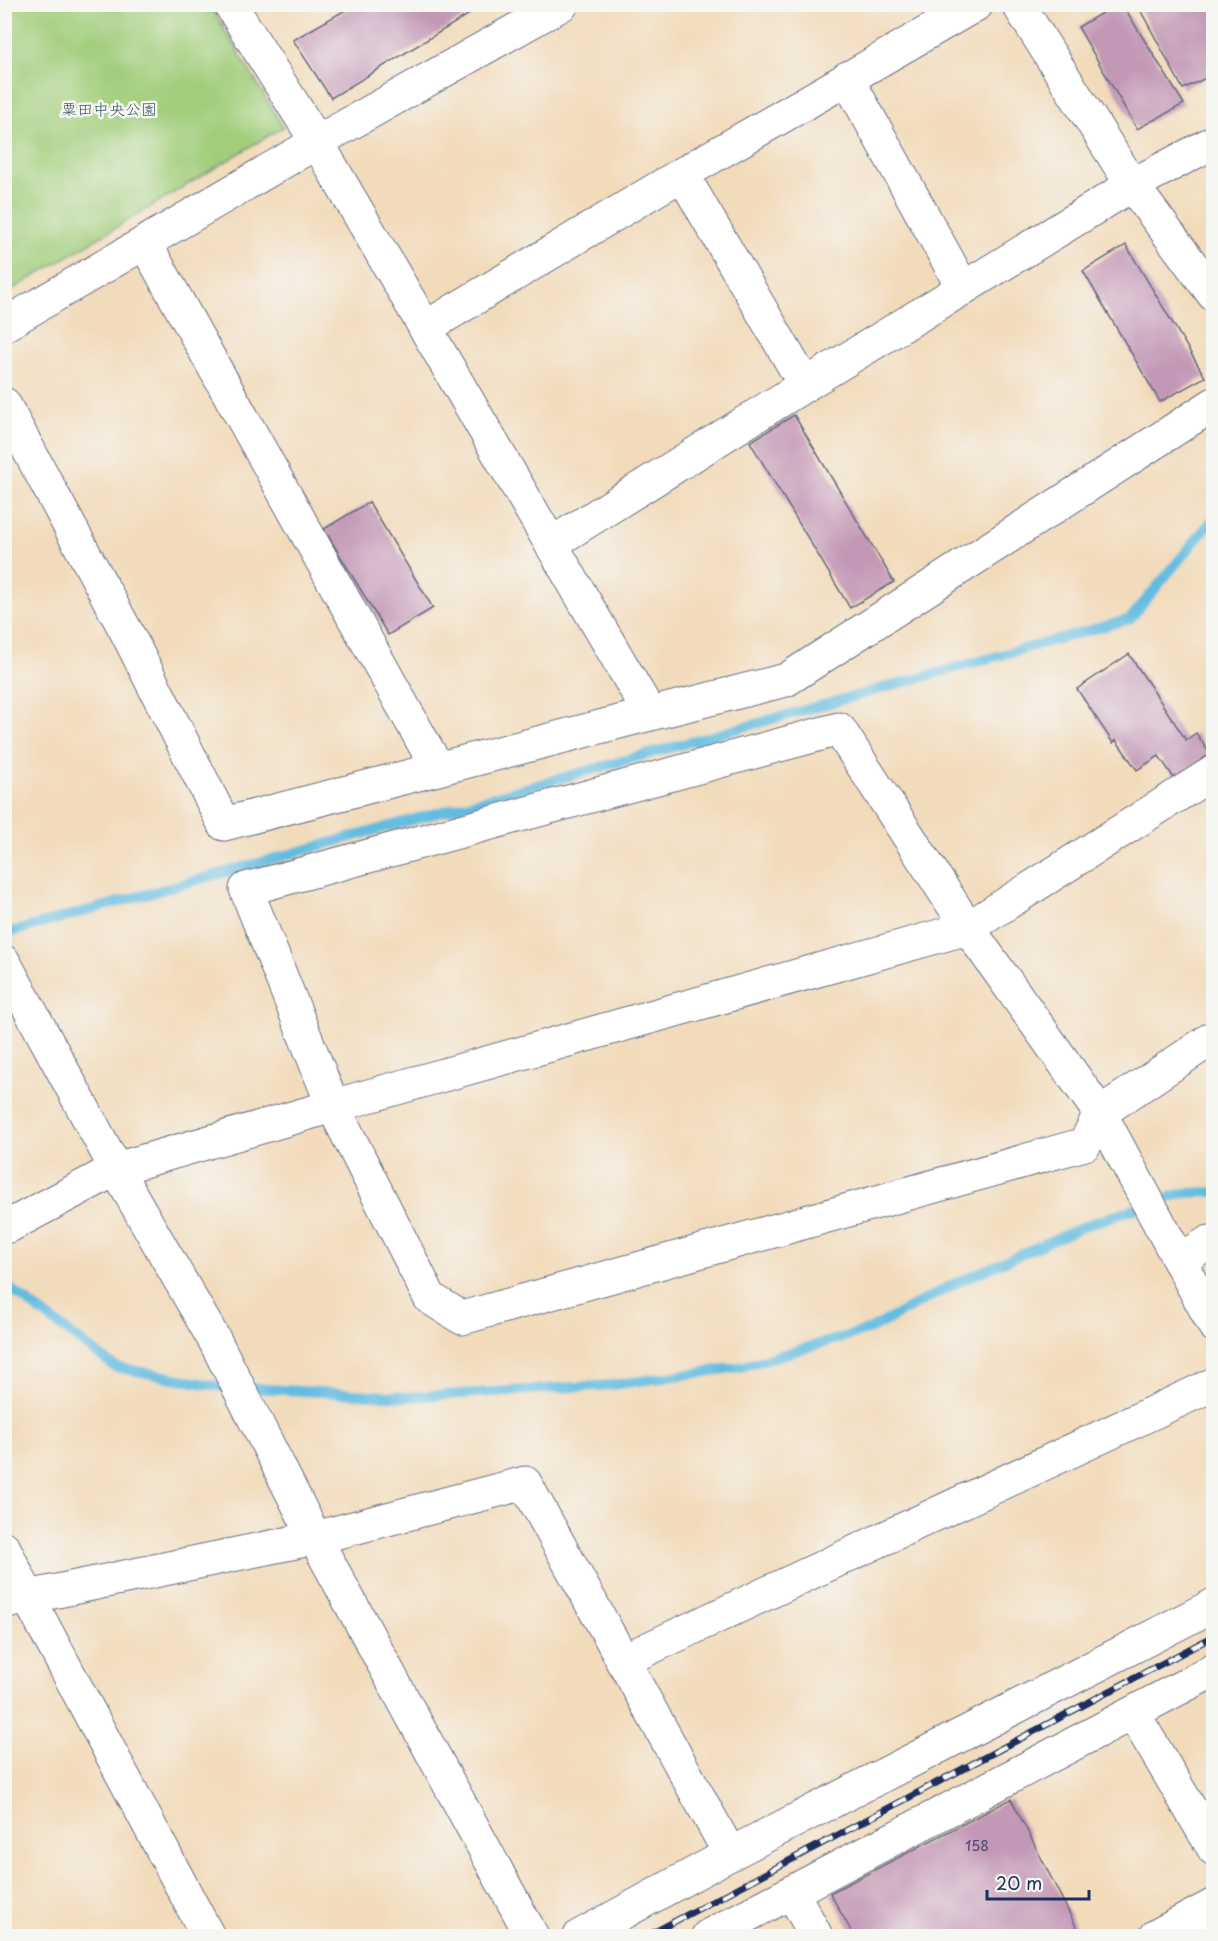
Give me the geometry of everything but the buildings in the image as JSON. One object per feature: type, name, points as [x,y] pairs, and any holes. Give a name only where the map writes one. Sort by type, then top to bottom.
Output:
[{"type":"street","points":[[230,4],[317,142],[650,714]]},
{"type":"street","points":[[4,325],[317,142],[562,4]]},
{"type":"street","points":[[425,328],[682,174],[977,4]]},
{"type":"street","points":[[1018,4],[1132,185],[1214,295]]},
{"type":"street","points":[[847,78],[963,288]]},
{"type":"street","points":[[551,544],[1132,185],[1214,142]]},
{"type":"street","points":[[682,174],[805,385]]},
{"type":"street","points":[[145,243],[438,769]]},
{"type":"street","points":[[4,404],[128,633],[224,824],[786,680],[1214,404]]},
{"type":"street","points":[[1214,1037],[1100,1113],[1085,1144],[462,1318],[430,1298],[333,1106],[246,889],[839,729],[968,928],[1100,1113],[1214,1325]]},
{"type":"street","points":[[6,1226],[116,1169],[968,928],[1214,772]]},
{"type":"street","points":[[4,962],[116,1169],[215,1341],[315,1538],[532,1936]]},
{"type":"street","points":[[1175,1254],[1214,1242]]},
{"type":"street","points":[[622,1661],[1214,1384]]},
{"type":"street","points":[[16,1600],[315,1538],[525,1483],[730,1854]]},
{"type":"street","points":[[4,1548],[16,1600],[208,1936]]},
{"type":"street","points":[[580,1936],[730,1854],[1214,1605]]},
{"type":"street","points":[[708,1936],[1214,1670]]},
{"type":"street","points":[[1133,1713],[1214,1849]]},
{"type":"street","points":[[792,1892],[816,1936]]},
{"type":"street","points":[[1156,1936],[1214,1905]]},
{"type":"green space","name":"粟田中央公園","points":[[5,4],[210,5],[283,127],[5,294]]},
{"type":"waterway","points":[[4,934],[1130,619],[1214,518]]},
{"type":"waterway","points":[[4,1284],[115,1367],[217,1386],[407,1397],[611,1385],[740,1367],[871,1329],[956,1283],[1089,1224],[1183,1193],[1214,1192]]},
{"type":"railway","points":[[647,1936],[1214,1636]]}]
